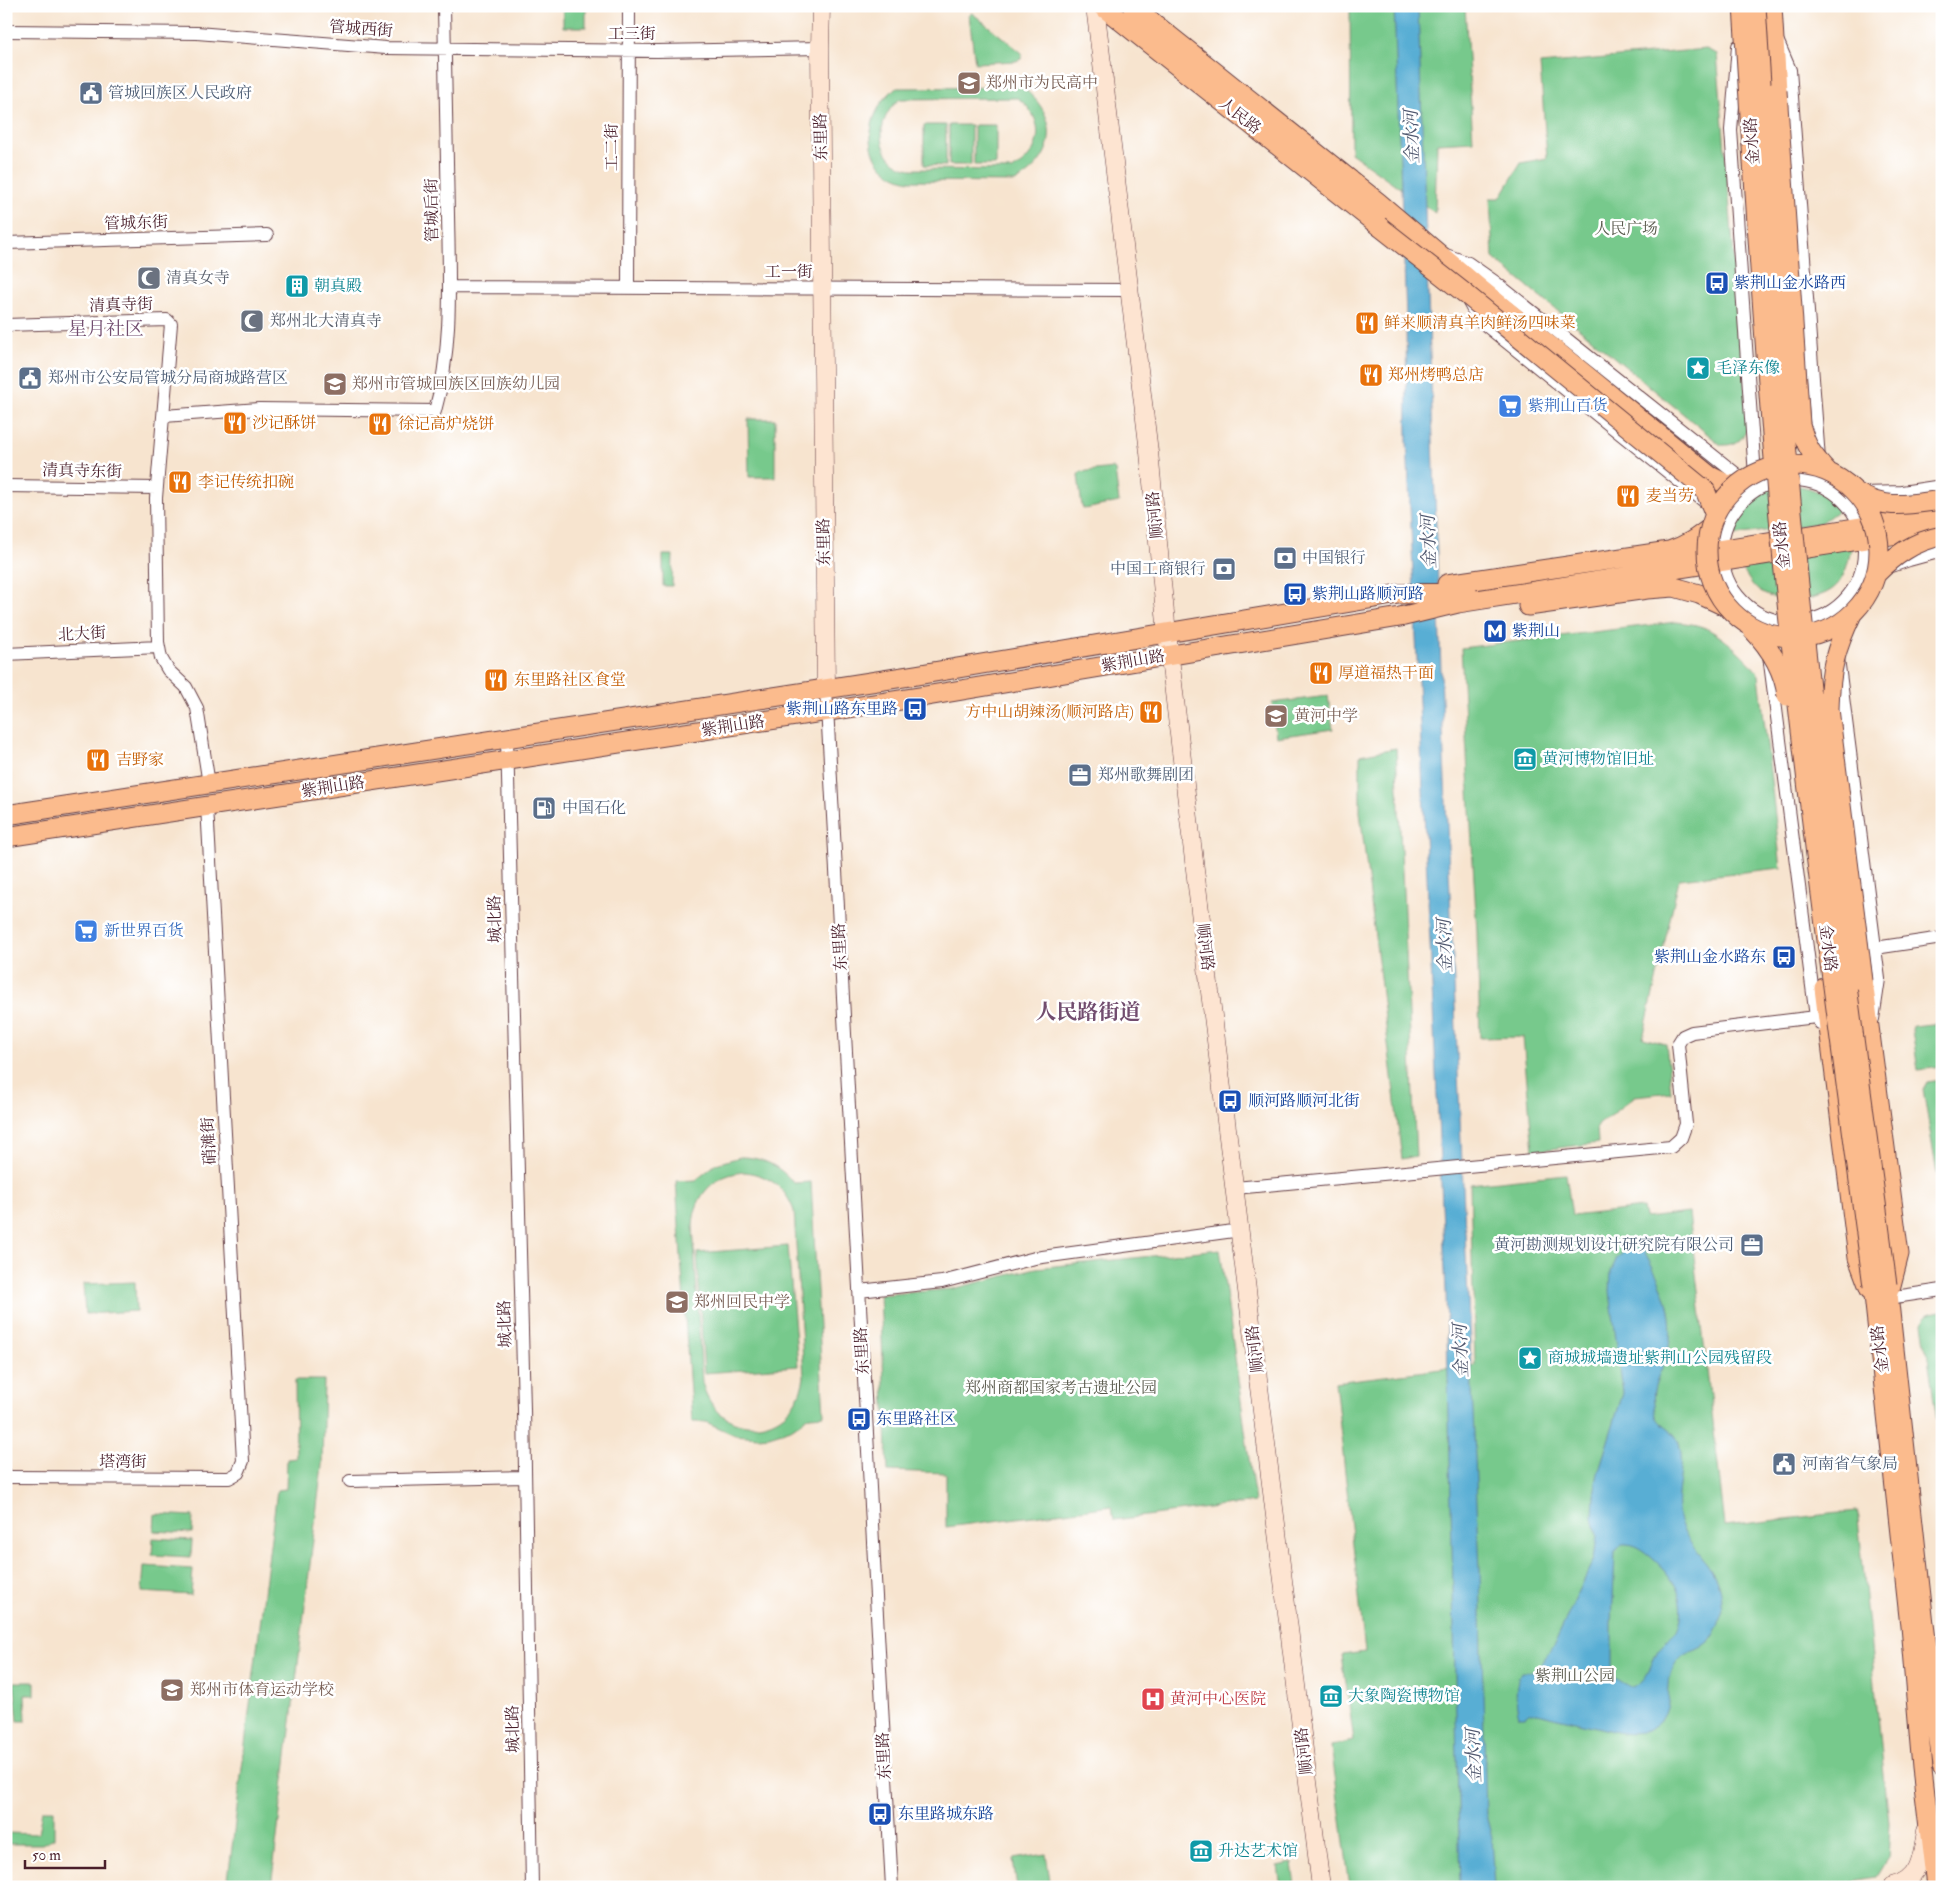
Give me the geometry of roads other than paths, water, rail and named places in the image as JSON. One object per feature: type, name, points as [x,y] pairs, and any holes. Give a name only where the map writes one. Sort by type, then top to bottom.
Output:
[{"type":"main road","name":"人民路","points":[[1102,6],[1462,291],[1705,490],[1718,521]]},
{"type":"main road","name":"人民路","points":[[1132,6],[1379,203],[1710,476],[1726,484],[1747,484]]},
{"type":"main road","points":[[1735,6],[1763,406],[1761,457],[1747,484]]},
{"type":"main road","name":"金水路","points":[[1743,6],[1766,352],[1792,651],[1817,861],[1937,1693],[1942,1764]]},
{"type":"main road","name":"金水路","points":[[1756,6],[1778,332],[1806,650],[1880,1291],[1909,1616],[1936,1887]]},
{"type":"main road","points":[[1772,6],[1800,424],[1805,443],[1826,480]]},
{"type":"main road","points":[[1729,608],[1715,588],[1708,564],[1708,539],[1718,521],[1721,504],[1747,484],[1772,468],[1784,466],[1809,467],[1866,508],[1875,529],[1878,552],[1866,578],[1865,597],[1852,613],[1839,642],[1832,666],[1828,709],[1899,1254],[1880,1291],[1858,1258],[1786,685],[1756,621]]},
{"type":"main road","points":[[1843,491],[1882,504],[1901,505],[1942,500]]},
{"type":"main road","points":[[1458,599],[1861,533],[1942,514]]},
{"type":"main road","points":[[1458,599],[1564,566],[1682,548],[1694,541],[1718,521]]},
{"type":"main road","points":[[1861,533],[1942,527]]},
{"type":"main road","points":[[1866,578],[1909,547],[1942,536]]},
{"type":"main road","points":[[1458,599],[1568,600],[1647,588],[1674,587],[1699,594],[1756,621],[1770,634],[1782,637],[1806,636],[1829,629],[1852,613]]},
{"type":"main road","name":"紫荆山路","points":[[6,815],[826,689],[1400,594],[1458,599]]},
{"type":"main road","name":"紫荆山路","points":[[6,837],[827,711],[1170,655],[1400,617],[1458,599]]},
{"type":"street","name":"管城后街","points":[[164,416],[259,409],[435,411],[441,390],[448,334],[449,287],[444,6]]},
{"type":"street","name":"工二街","points":[[628,288],[629,6]]},
{"type":"street","name":"东里路","points":[[821,6],[826,689],[892,1887]]},
{"type":"street","name":"顺河路","points":[[1095,6],[1149,452],[1167,633],[1321,1887]]},
{"type":"street","points":[[1773,28],[1790,70],[1826,480]]},
{"type":"street","name":"管城西街","points":[[6,31],[197,32],[386,48],[444,49]]},
{"type":"street","points":[[1738,46],[1731,130],[1747,484]]},
{"type":"street","name":"工三街","points":[[444,49],[628,51],[820,48]]},
{"type":"street","name":"管城东街","points":[[6,243],[267,235]]},
{"type":"street","name":"工一街","points":[[449,287],[1128,290]]},
{"type":"street","name":"清真寺街","points":[[6,325],[167,320],[171,324],[172,329],[164,416]]},
{"type":"street","points":[[164,416],[157,488],[159,647],[161,658],[168,670],[186,687],[197,708],[209,784]]},
{"type":"street","name":"清真寺东街","points":[[6,486],[157,488]]},
{"type":"street","points":[[1866,578],[1861,533],[1848,507],[1843,491],[1902,492],[1942,486]]},
{"type":"street","points":[[1718,521],[1724,531],[1722,556],[1728,582],[1756,621],[1816,1017],[1831,1045]]},
{"type":"street","points":[[1756,621],[1804,622],[1814,620],[1832,611],[1866,578],[1909,560],[1942,551]]},
{"type":"street","points":[[1832,611],[1879,979],[1870,1036]]},
{"type":"street","name":"北大街","points":[[6,654],[159,647]]},
{"type":"street","name":"城北路","points":[[507,738],[525,1477],[532,1887]]},
{"type":"street","name":"硝滩街","points":[[207,806],[243,1461],[238,1473]]},
{"type":"street","points":[[1875,948],[1942,938]]},
{"type":"street","points":[[1235,1188],[1671,1147],[1681,1138],[1686,1124],[1678,1044],[1682,1036],[1692,1032],[1816,1017]]},
{"type":"street","points":[[859,1291],[942,1282],[1036,1258],[1241,1230]]},
{"type":"street","points":[[1880,1291],[1942,1290]]},
{"type":"street","name":"塔湾街","points":[[6,1477],[229,1478],[238,1473]]},
{"type":"street","points":[[350,1481],[525,1477]]},
{"type":"street","points":[[1892,1887],[1910,1879],[1916,1872],[1922,1859],[1928,1816]]},
{"type":"water","name":"金水河","points":[[1394,6],[1418,6],[1444,757],[1480,1569],[1486,1815],[1492,1838],[1495,1887],[1460,1887],[1446,1292],[1407,441],[1406,317]]},
{"type":"water","points":[[1627,1249],[1643,1249],[1663,1289],[1670,1316],[1671,1330],[1665,1360],[1655,1386],[1653,1397],[1655,1410],[1657,1418],[1675,1435],[1679,1443],[1681,1463],[1678,1511],[1680,1521],[1691,1543],[1716,1579],[1720,1591],[1722,1610],[1720,1622],[1711,1640],[1704,1646],[1681,1658],[1673,1669],[1669,1681],[1667,1707],[1660,1722],[1649,1730],[1634,1734],[1537,1713],[1531,1713],[1526,1717],[1519,1717],[1516,1700],[1521,1672],[1533,1672],[1553,1647],[1594,1559],[1597,1535],[1593,1517],[1594,1494],[1598,1473],[1623,1393],[1610,1292],[1611,1271],[1617,1258]],"holes":[[[1622,1544],[1642,1550],[1660,1565],[1677,1589],[1682,1608],[1678,1628],[1657,1651],[1646,1677],[1632,1687],[1615,1678],[1612,1673],[1615,1552]]]},
{"type":"place","name":"郑州市为民高中","points":[[969,83]]},
{"type":"place","name":"管城回族区人民政府","points":[[91,93]]},
{"type":"place","name":"清真女寺","points":[[149,278]]},
{"type":"place","name":"紫荆山金水路西","points":[[1717,283]]},
{"type":"place","name":"朝真殿","points":[[297,286]]},
{"type":"place","name":"郑州北大清真寺","points":[[252,321]]},
{"type":"place","name":"鲜来顺清真羊肉鲜汤四味菜","points":[[1367,323]]},
{"type":"place","name":"毛泽东像","points":[[1698,368]]},
{"type":"place","name":"郑州烤鸭总店","points":[[1371,375]]},
{"type":"place","name":"郑州市公安局管城分局商城路营区","points":[[30,378]]},
{"type":"place","name":"郑州市管城回族区回族幼儿园","points":[[335,384]]},
{"type":"place","name":"紫荆山百货","points":[[1510,406]]},
{"type":"place","name":"沙记酥饼","points":[[235,423]]},
{"type":"place","name":"徐记高炉烧饼","points":[[380,424]]},
{"type":"place","name":"李记传统扣碗","points":[[180,482]]},
{"type":"place","name":"麦当劳","points":[[1628,496]]},
{"type":"place","name":"中国银行","points":[[1285,558]]},
{"type":"place","name":"中国工商银行","points":[[1224,569]]},
{"type":"place","name":"紫荆山路顺河路","points":[[1295,594]]},
{"type":"place","name":"紫荆山","points":[[1495,631]]},
{"type":"place","name":"厚道福热干面","points":[[1321,673]]},
{"type":"place","name":"东里路社区食堂","points":[[496,680]]},
{"type":"place","name":"紫荆山路东里路","points":[[915,709]]},
{"type":"place","name":"方中山胡辣汤(顺河路店)","points":[[1151,712]]},
{"type":"place","name":"黄河中学","points":[[1276,716]]},
{"type":"place","name":"黄河博物馆旧址","points":[[1525,759]]},
{"type":"place","name":"吉野家","points":[[98,760]]},
{"type":"place","name":"郑州歌舞剧团","points":[[1080,775]]},
{"type":"place","name":"中国石化","points":[[544,808]]},
{"type":"place","name":"新世界百货","points":[[86,931]]},
{"type":"place","name":"紫荆山金水路东","points":[[1784,957]]},
{"type":"place","name":"顺河路顺河北街","points":[[1230,1101]]},
{"type":"place","name":"黄河勘测规划设计研究院有限公司","points":[[1752,1245]]},
{"type":"place","name":"郑州回民中学","points":[[677,1302]]},
{"type":"place","name":"商城城墙遗址紫荆山公园残留段","points":[[1530,1358]]},
{"type":"place","name":"东里路社区","points":[[859,1419]]},
{"type":"place","name":"河南省气象局","points":[[1784,1464]]},
{"type":"place","name":"郑州市体育运动学校","points":[[172,1690]]},
{"type":"place","name":"大象陶瓷博物馆","points":[[1331,1696]]},
{"type":"place","name":"黄河中心医院","points":[[1153,1699]]},
{"type":"place","name":"东里路城东路","points":[[880,1814]]},
{"type":"place","name":"升达艺术馆","points":[[1201,1851]]},
{"type":"district","name":"星月社区","points":[[106,329]]},
{"type":"district","name":"人民路街道","points":[[1088,1012]]},
{"type":"park label","name":"人民广场","points":[[1626,229]]},
{"type":"park label","name":"郑州商都国家考古遗址公园","points":[[1061,1388]]},
{"type":"park label","name":"紫荆山公园","points":[[1575,1676]]}]
